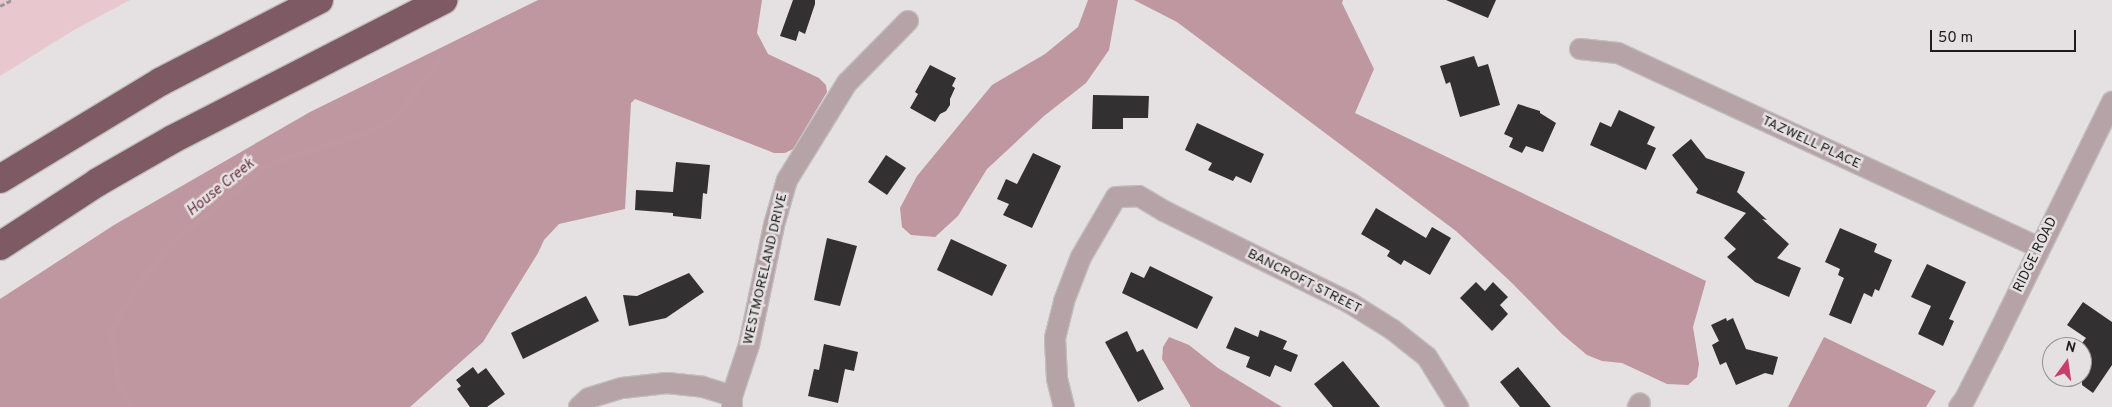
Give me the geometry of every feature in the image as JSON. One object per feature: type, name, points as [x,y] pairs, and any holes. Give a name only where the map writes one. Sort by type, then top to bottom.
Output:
[{"type":"highway","points":[[0,179],[160,82],[319,0]]},
{"type":"highway","points":[[0,246],[98,182],[173,139],[443,0]]},
{"type":"street","name":"WESTMORELAND DRIVE","points":[[732,402],[749,345],[774,225],[787,180],[846,83],[908,21]]},
{"type":"street","name":"TAZWELL PLACE","points":[[1580,49],[1618,53],[2040,248]]},
{"type":"street","name":"RIDGE ROAD","points":[[1967,404],[2040,248],[2112,102]]},
{"type":"street","name":"BANCROFT STREET","points":[[1064,407],[1056,378],[1055,338],[1064,301],[1081,257],[1116,197],[1139,196],[1164,211],[1350,303],[1393,330],[1427,357],[1458,407]]},
{"type":"street","points":[[579,407],[588,398],[622,388],[667,383],[703,387],[732,402]]},
{"type":"path","points":[[0,6],[12,0]]},
{"type":"shaded area","points":[[0,0],[130,0],[74,30],[0,76]]},
{"type":"shaded area","points":[[538,0],[762,0],[757,33],[768,54],[819,78],[826,85],[827,92],[793,149],[785,153],[774,153],[635,99],[631,103],[625,209],[559,224],[544,240],[538,253],[483,342],[410,407],[0,407],[0,299],[114,225],[310,112]]},
{"type":"shaded area","points":[[1088,0],[1118,0],[1109,50],[1086,83],[1044,116],[987,169],[958,216],[935,237],[911,235],[902,227],[900,208],[917,176],[992,85],[1045,54],[1078,27]]},
{"type":"shaded area","points":[[1134,0],[1343,0],[1342,3],[1374,69],[1355,113],[1706,281],[1693,327],[1699,364],[1697,377],[1688,385],[1667,384],[1622,363],[1602,361],[1587,355],[1562,334],[1512,283],[1456,231],[1177,22]]},
{"type":"shaded area","points":[[1169,337],[1189,345],[1218,368],[1282,407],[1191,407],[1162,359],[1163,347]]},
{"type":"shaded area","points":[[1824,337],[1936,391],[1926,407],[1788,407]]},
{"type":"building","points":[[793,0],[815,0],[805,34],[799,31],[796,41],[780,36]]},
{"type":"building","points":[[1446,0],[1496,0],[1488,18]]},
{"type":"building","points":[[1474,56],[1478,67],[1488,64],[1500,105],[1460,117],[1450,82],[1446,84],[1440,66]]},
{"type":"building","points":[[930,65],[956,78],[952,86],[955,88],[950,99],[950,105],[946,111],[940,114],[935,122],[910,108],[918,94],[915,92]]},
{"type":"building","points":[[1093,95],[1149,96],[1148,118],[1123,118],[1123,129],[1092,129]]},
{"type":"building","points":[[1518,104],[1540,111],[1540,113],[1556,123],[1543,152],[1526,146],[1522,153],[1509,147],[1513,138],[1504,134]]},
{"type":"building","points":[[1619,110],[1655,127],[1647,144],[1656,148],[1646,170],[1590,145],[1600,122],[1611,127]]},
{"type":"building","points":[[1197,123],[1264,154],[1251,183],[1236,176],[1233,181],[1208,170],[1212,163],[1185,150]]},
{"type":"building","points":[[1691,139],[1706,158],[1745,172],[1737,192],[1789,244],[1777,258],[1801,268],[1789,297],[1755,282],[1727,257],[1736,249],[1724,238],[1746,213],[1696,193],[1698,189],[1672,155]]},
{"type":"building","points":[[1033,153],[1061,166],[1032,228],[1003,215],[1009,204],[997,199],[1006,179],[1017,184]]},
{"type":"building","points":[[886,155],[906,168],[887,195],[868,182]]},
{"type":"building","points":[[676,162],[710,165],[707,194],[703,193],[701,219],[673,216],[673,213],[635,210],[636,190],[673,192]]},
{"type":"building","points":[[1376,208],[1426,238],[1432,227],[1451,238],[1430,275],[1404,260],[1401,265],[1387,256],[1390,251],[1361,234]]},
{"type":"building","points":[[1840,228],[1877,244],[1874,252],[1892,260],[1879,291],[1875,289],[1872,297],[1864,293],[1851,324],[1829,315],[1844,278],[1838,275],[1840,269],[1825,262]]},
{"type":"building","points":[[827,238],[857,246],[840,306],[814,300]]},
{"type":"building","points":[[951,239],[1007,265],[992,296],[937,270]]},
{"type":"building","points":[[1927,264],[1966,282],[1949,319],[1954,321],[1943,346],[1918,334],[1931,306],[1911,297]]},
{"type":"building","points":[[1150,266],[1213,297],[1197,329],[1122,293],[1131,272],[1144,278]]},
{"type":"building","points":[[689,273],[704,292],[666,318],[629,326],[623,295],[637,296]]},
{"type":"building","points":[[1476,282],[1485,291],[1493,282],[1508,297],[1500,305],[1508,314],[1492,331],[1460,298]]},
{"type":"building","points":[[586,296],[599,321],[523,359],[511,333]]},
{"type":"building","points":[[2083,302],[2112,322],[2112,365],[2093,393],[2085,387],[2092,387],[2092,337],[2085,337],[2067,325]]},
{"type":"building","points":[[1726,318],[1727,321],[1733,318],[1746,349],[1778,357],[1773,375],[1765,373],[1736,385],[1726,362],[1720,365],[1712,345],[1719,341],[1711,325]]},
{"type":"building","points":[[1235,327],[1258,337],[1260,330],[1287,341],[1283,349],[1298,355],[1291,372],[1275,365],[1270,377],[1246,367],[1250,357],[1226,348]]},
{"type":"building","points":[[1127,331],[1137,352],[1143,349],[1164,389],[1138,402],[1105,342]]},
{"type":"building","points":[[824,344],[858,352],[854,371],[845,369],[838,403],[808,396],[814,369],[819,370]]},
{"type":"building","points":[[1343,361],[1380,407],[1333,407],[1314,384]]},
{"type":"building","points":[[473,367],[478,374],[486,368],[505,394],[487,407],[470,407],[457,389],[461,386],[456,380]]},
{"type":"building","points":[[1518,367],[1551,407],[1520,407],[1500,382]]},
{"type":"waterway","name":"House Creek","points":[[132,407],[119,385],[111,331],[141,280],[183,234],[272,163],[363,134],[394,120],[439,61]]}]
